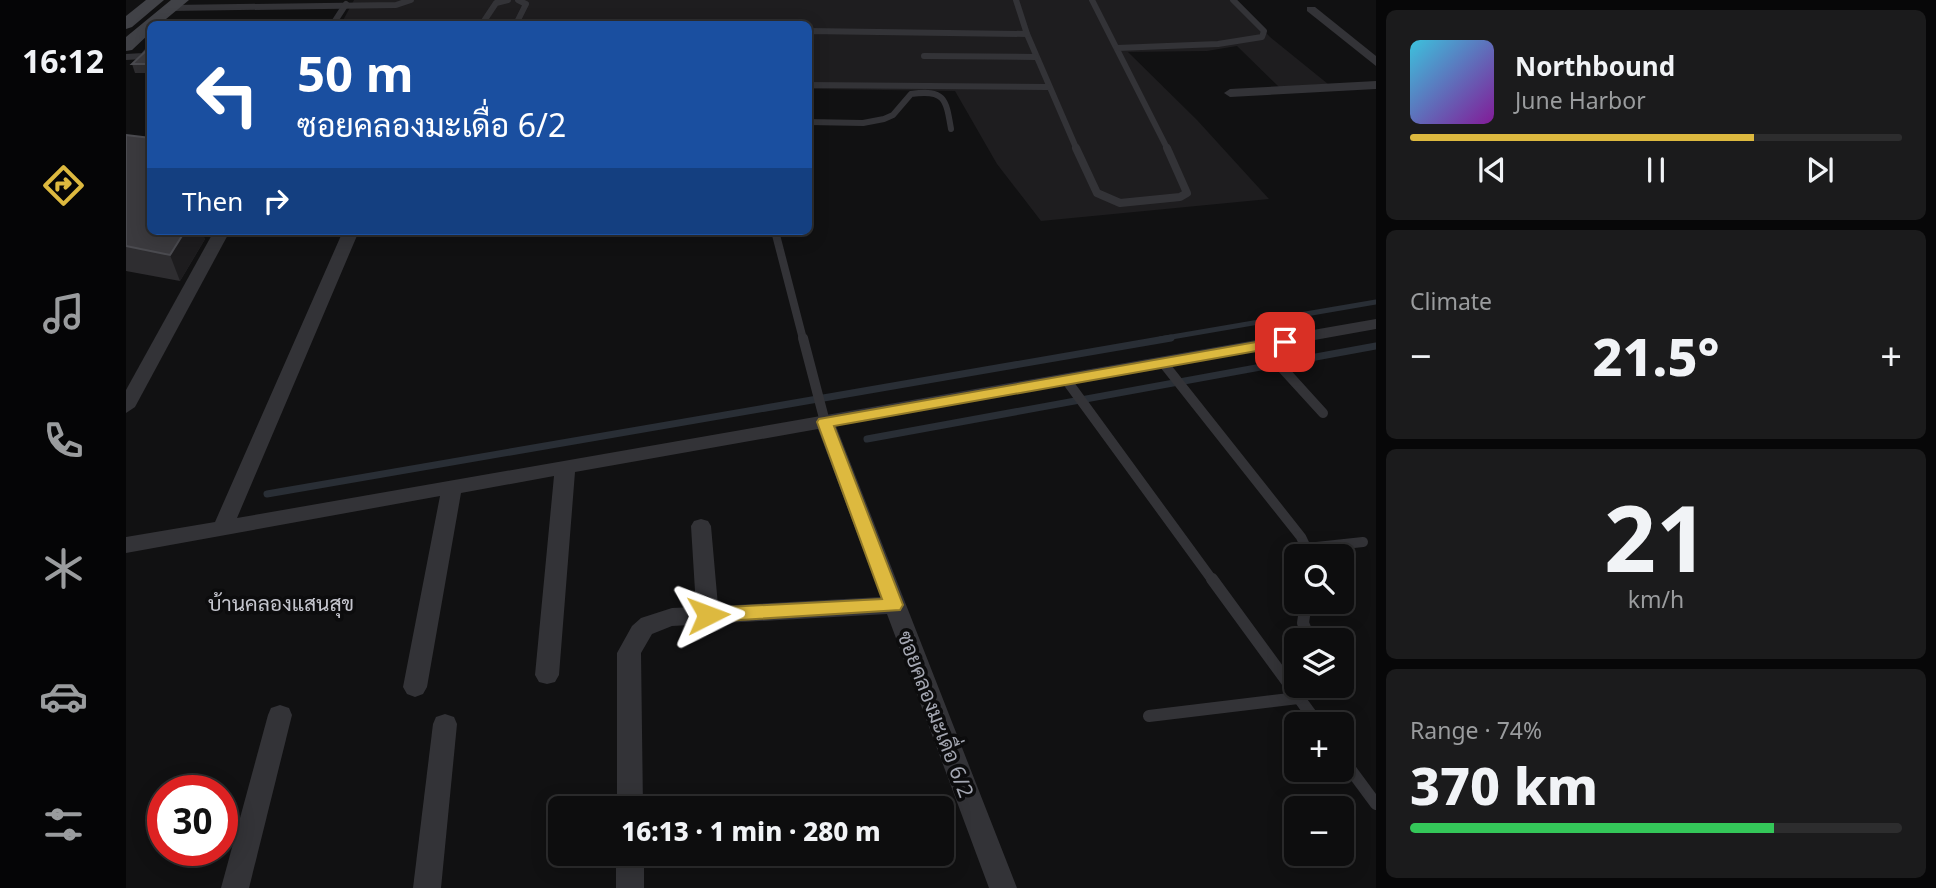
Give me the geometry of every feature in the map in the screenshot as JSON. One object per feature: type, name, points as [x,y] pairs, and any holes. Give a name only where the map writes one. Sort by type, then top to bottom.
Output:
[{"type":"main road","points":[[149,21],[156,0]]},
{"type":"main road","points":[[156,21],[176,4]]},
{"type":"main road","points":[[126,46],[146,30]]},
{"type":"street","points":[[1311,9],[1376,62]]},
{"type":"street","points":[[1230,93],[1376,85]]},
{"type":"street","points":[[126,407],[220,235]]},
{"type":"street","points":[[222,528],[349,235]]},
{"type":"street","points":[[126,545],[1376,325]]},
{"type":"street","name":"ซอยคลองมะเดื่อ 6/2","points":[[825,422],[1003,888]]},
{"type":"street","points":[[547,675],[565,469]]},
{"type":"street","points":[[415,687],[452,488]]},
{"type":"street","points":[[701,526],[708,615]]},
{"type":"street","points":[[630,796],[629,653],[638,631],[655,620],[893,605]]},
{"type":"street","points":[[235,888],[280,715]]},
{"type":"street","points":[[427,888],[445,724]]},
{"type":"street","points":[[630,866],[630,888]]},
{"type":"lane","points":[[176,4],[396,5],[411,0]]},
{"type":"lane","points":[[484,21],[496,3],[508,0]]},
{"type":"lane","points":[[518,0],[526,4],[518,21]]},
{"type":"lane","points":[[1016,0],[1048,88],[1102,197],[1130,203],[1180,197],[1187,193],[1187,188],[1093,0]]},
{"type":"lane","points":[[1117,47],[1218,44],[1262,37],[1264,31],[1233,0]]},
{"type":"lane","points":[[335,21],[347,3]]},
{"type":"lane","points":[[126,57],[147,55],[146,30]]},
{"type":"lane","points":[[812,31],[1027,34]]},
{"type":"lane","points":[[924,56],[1036,57]]},
{"type":"lane","points":[[812,87],[1048,88]]},
{"type":"lane","points":[[812,122],[883,119],[894,114],[911,94],[932,92],[940,93],[946,99],[951,129]]},
{"type":"lane","points":[[776,235],[825,422]]},
{"type":"lane","points":[[1262,346],[1324,413]]},
{"type":"lane","points":[[1164,363],[1304,544]]},
{"type":"lane","points":[[1067,381],[1284,679]]},
{"type":"lane","points":[[1352,544],[1363,542]]},
{"type":"lane","points":[[1149,716],[1298,698],[1309,712]]},
{"type":"lane","points":[[1354,774],[1376,804]]},
{"type":"shaded area","points":[[354,0],[1235,0],[1270,37],[1328,84],[1279,87],[1237,46],[1207,51],[1128,52],[1197,120],[1269,199],[1041,221],[997,164],[955,91],[812,89],[812,21],[343,21]]},
{"type":"building","points":[[147,50],[147,64],[132,64]]},
{"type":"building","points":[[126,135],[147,138],[147,235],[182,235],[170,255],[126,246]]},
{"type":"waterway","points":[[1160,339],[1376,302]]},
{"type":"waterway","points":[[267,494],[1171,338]]},
{"type":"waterway","points":[[867,439],[1376,346]]},
{"type":"district","name":"บ้านคลองแสนสุข","points":[[281,603]]},
{"type":"route","points":[[708,615],[893,605],[825,422],[1285,342]]}]
